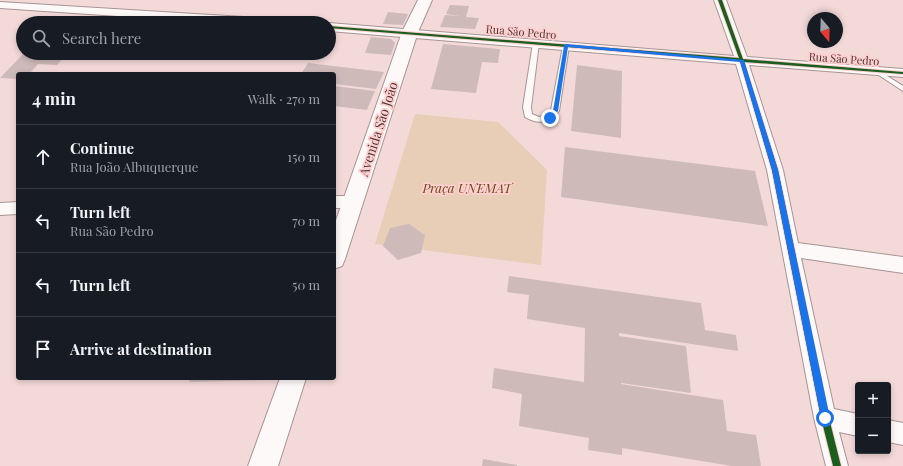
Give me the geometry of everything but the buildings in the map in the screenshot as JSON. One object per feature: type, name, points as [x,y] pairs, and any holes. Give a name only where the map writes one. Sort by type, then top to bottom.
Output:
[{"type":"main road","name":"Avenida São João","points":[[336,253],[410,32],[425,0]]},
{"type":"main road","points":[[263,466],[292,380]]},
{"type":"street","points":[[720,0],[742,61],[775,170],[825,418],[837,466]]},
{"type":"street","points":[[0,5],[168,16]]},
{"type":"street","name":"Rua São Pedro","points":[[336,27],[410,32],[742,61],[903,73]]},
{"type":"street","points":[[336,202],[354,202]]},
{"type":"street","points":[[0,209],[16,208]]},
{"type":"street","points":[[792,249],[903,265]]},
{"type":"street","points":[[825,418],[855,424]]},
{"type":"street","points":[[891,432],[903,434]]},
{"type":"lane","points":[[536,43],[527,107],[528,115],[533,119],[543,121],[550,118],[555,111],[566,46]]},
{"type":"lane","points":[[876,71],[903,89]]},
{"type":"green space","name":"Praça UNEMAT","points":[[415,114],[498,122],[547,170],[541,265],[375,244]]},
{"type":"cycle path","points":[[720,0],[742,61],[775,170],[825,418],[837,466]]},
{"type":"cycle path","points":[[336,28],[903,73]]},
{"type":"route","points":[[550,118],[555,111],[566,46],[742,61],[775,170],[825,418]]}]
